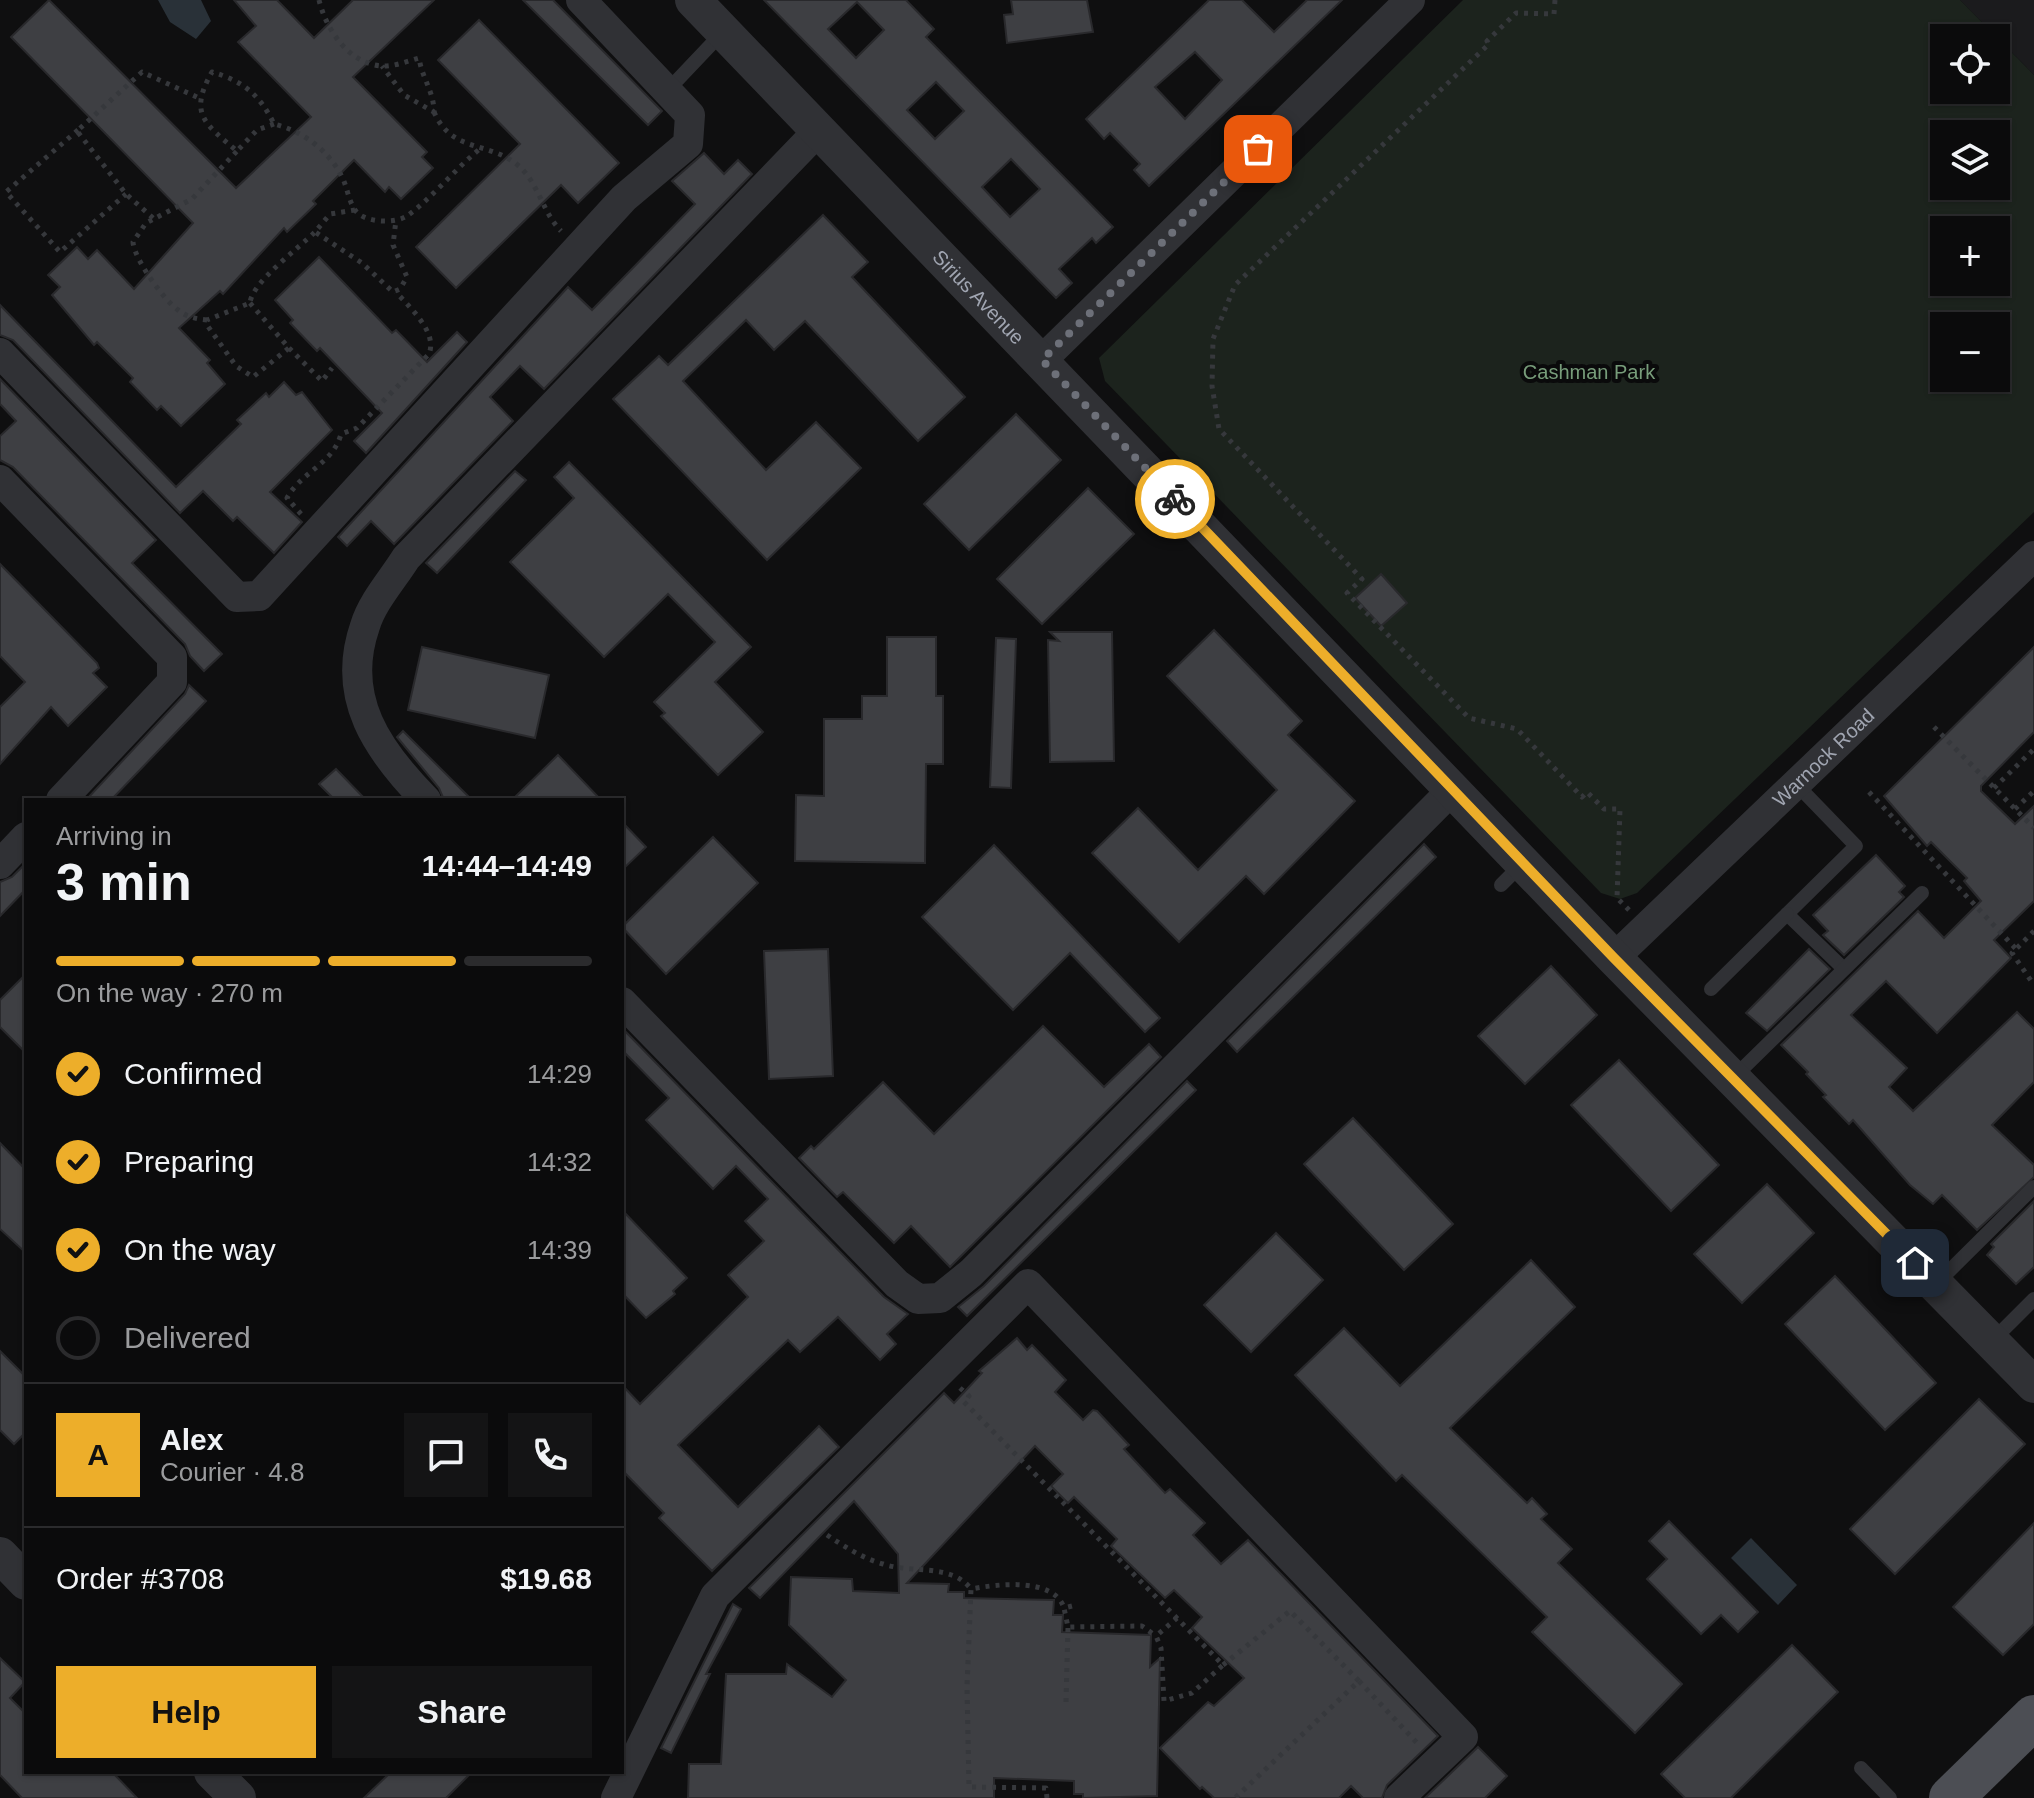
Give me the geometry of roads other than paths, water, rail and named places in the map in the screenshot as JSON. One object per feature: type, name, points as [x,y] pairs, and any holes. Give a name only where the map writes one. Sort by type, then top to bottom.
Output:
[{"type":"main road","points":[[1951,1798],[2034,1717]]},
{"type":"street","points":[[0,353],[237,597],[259,596],[624,198],[688,144],[690,115],[581,0]]},
{"type":"street","name":"Sirius Avenue","points":[[693,0],[1453,789],[1512,874],[1614,958],[2034,1385]]},
{"type":"street","points":[[1042,360],[1410,0]]},
{"type":"street","points":[[424,798],[379,748],[360,704],[358,668],[365,625],[406,558],[819,130]]},
{"type":"street","points":[[0,480],[172,657],[172,682],[63,798]]},
{"type":"street","name":"Warnock Road","points":[[1614,958],[2034,556]]},
{"type":"street","points":[[624,1004],[897,1284],[918,1299],[940,1298],[971,1273],[1453,789]]},
{"type":"street","points":[[0,864],[24,839]]},
{"type":"street","points":[[616,1798],[715,1596],[1028,1284],[1463,1737],[1399,1798]]},
{"type":"street","points":[[0,1555],[24,1580]]},
{"type":"street","points":[[214,1774],[238,1798]]},
{"type":"lane","points":[[667,91],[723,31]]},
{"type":"lane","points":[[1711,989],[1856,846],[1796,784]]},
{"type":"lane","points":[[1732,1079],[1922,893]]},
{"type":"lane","points":[[1787,914],[1844,969]]},
{"type":"lane","points":[[1936,1284],[2034,1187]]},
{"type":"lane","points":[[1990,1342],[2034,1299]]},
{"type":"lane","points":[[1861,1768],[1890,1798]]},
{"type":"park label","name":"Cashman Park","points":[[1589,372]]}]
